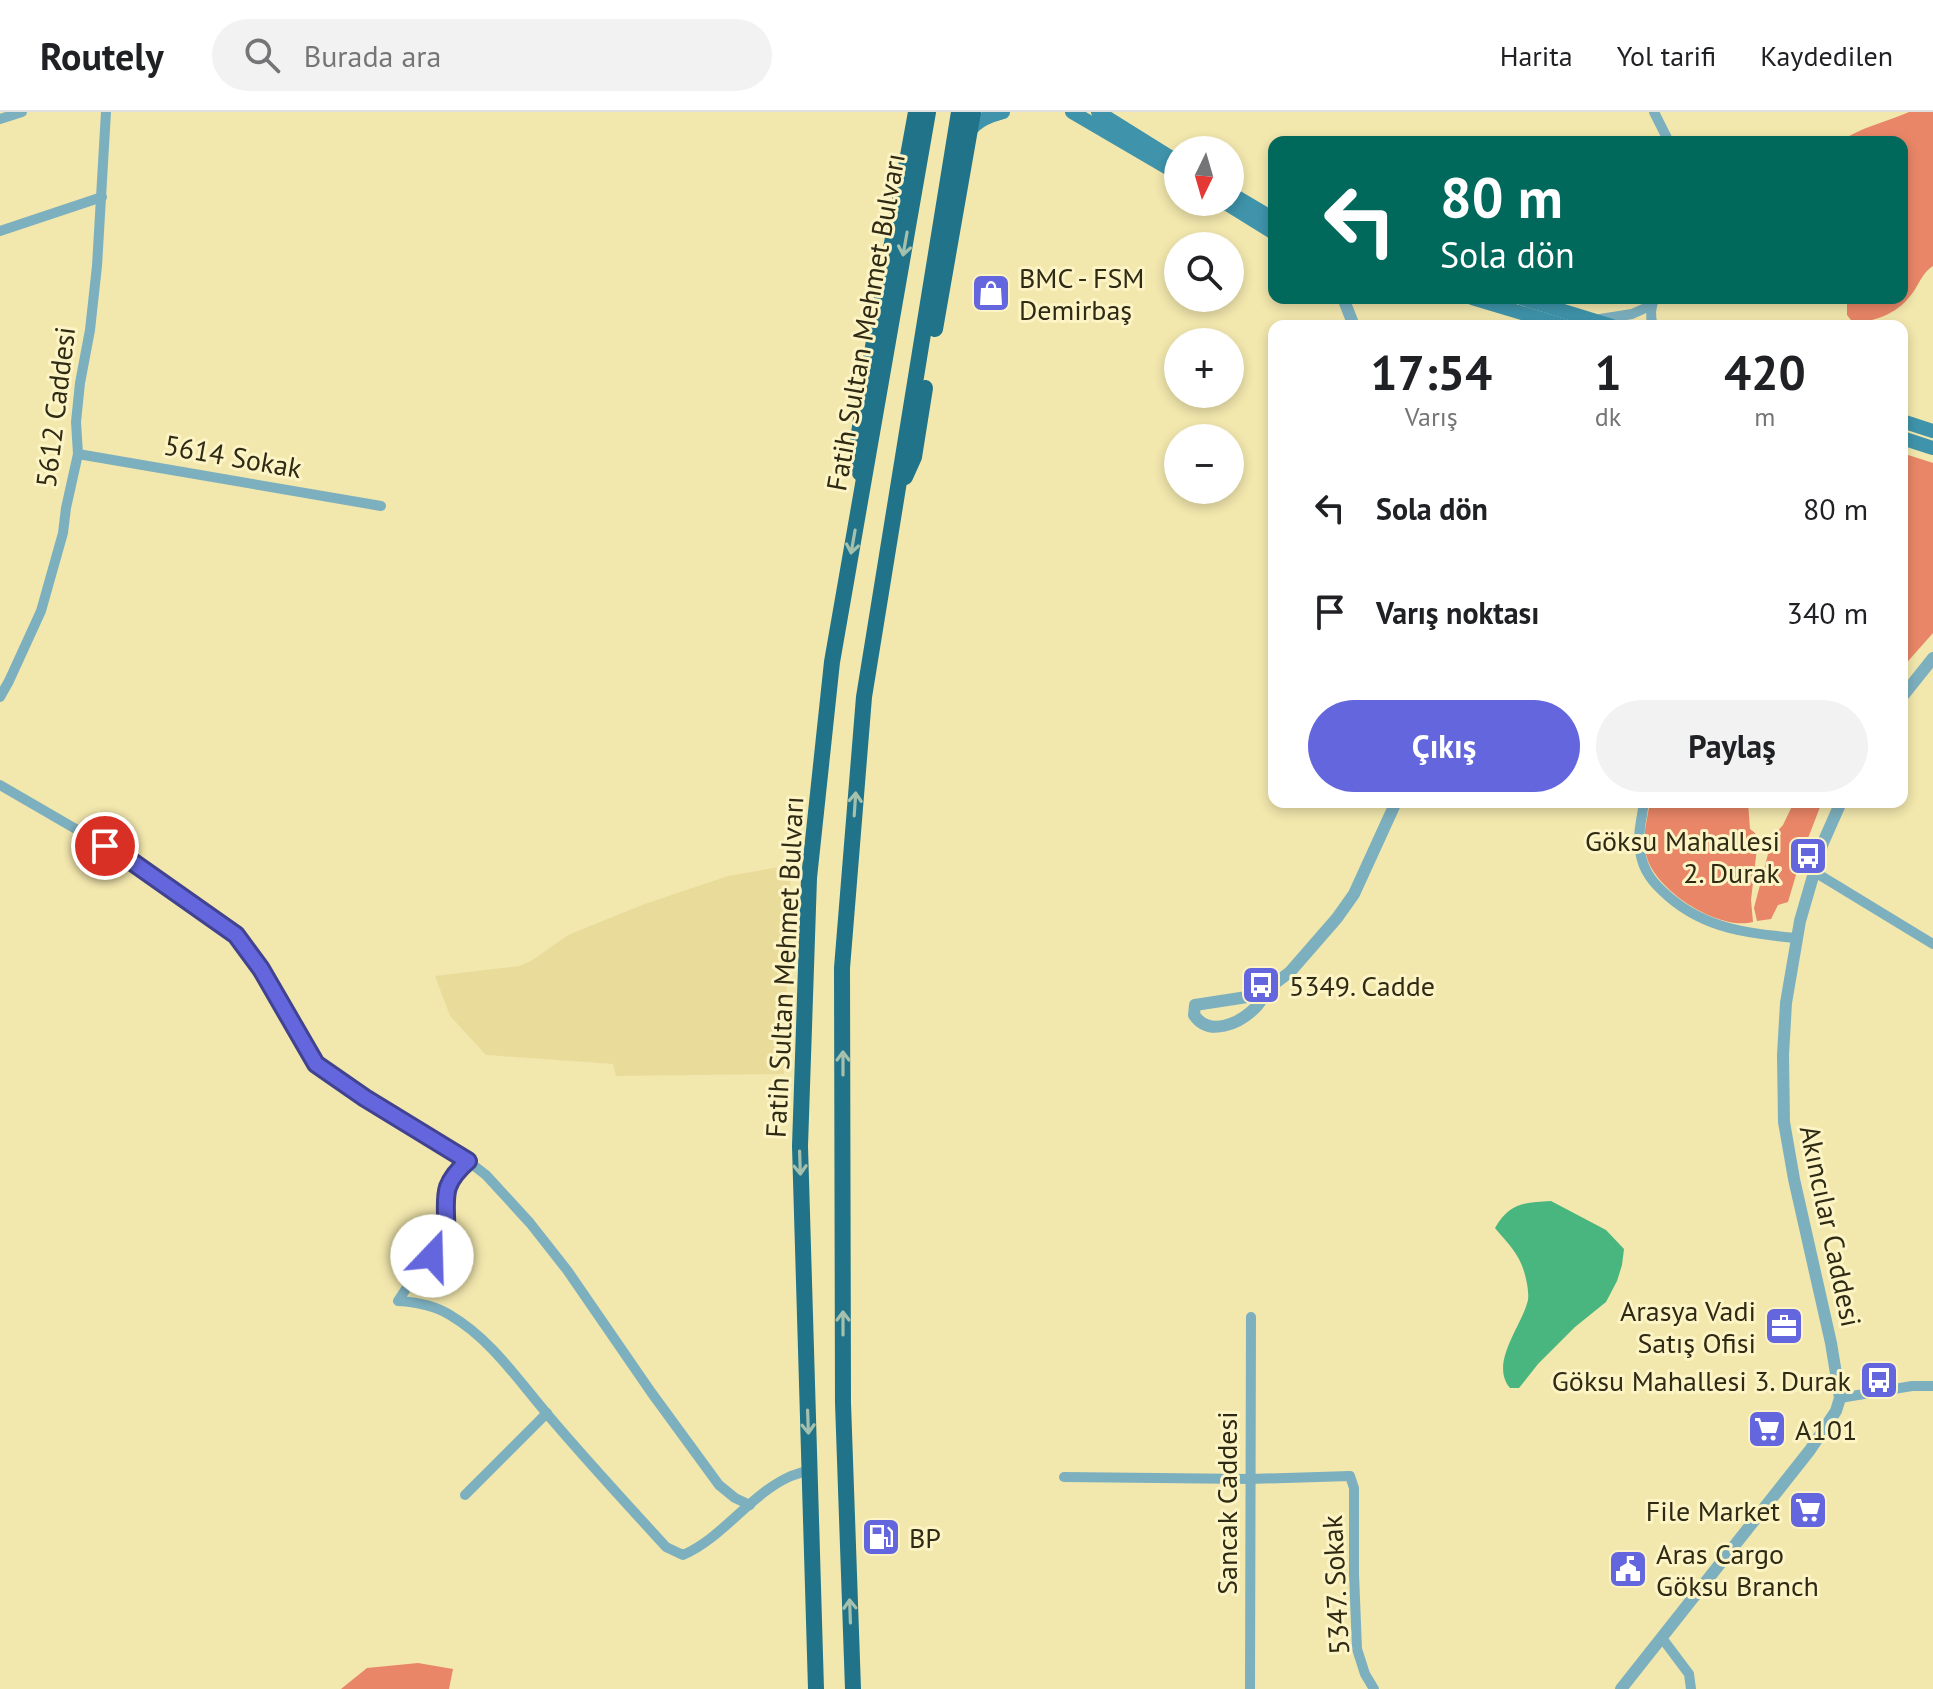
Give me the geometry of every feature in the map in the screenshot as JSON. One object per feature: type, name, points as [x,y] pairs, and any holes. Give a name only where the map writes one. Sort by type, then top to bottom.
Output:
[{"type":"highway","points":[[862,491],[857,447],[859,432],[916,112]]},
{"type":"highway","name":"Fatih Sultan Mehmet Bulvarı","points":[[816,1689],[800,1146],[809,878],[832,662],[928,112]]},
{"type":"highway","points":[[896,497],[914,457],[968,117]]},
{"type":"highway","name":"Fatih Sultan Mehmet Bulvarı","points":[[853,1689],[843,1403],[842,968],[864,697],[905,444],[968,117]]},
{"type":"main road","points":[[968,117],[974,125],[1003,112]]},
{"type":"main road","points":[[1072,112],[1164,166]]},
{"type":"main road","points":[[1098,112],[1116,117],[1164,152]]},
{"type":"main road","points":[[1244,201],[1268,215]]},
{"type":"main road","points":[[1244,214],[1268,229]]},
{"type":"main road","points":[[1492,304],[1545,320]]},
{"type":"main road","points":[[1540,304],[1592,320]]},
{"type":"main road","points":[[1908,423],[1933,431]]},
{"type":"main road","points":[[1908,440],[1933,448]]},
{"type":"street","points":[[0,119],[22,112]]},
{"type":"street","name":"5612 Caddesi","points":[[0,697],[41,611],[63,533],[78,454],[76,422],[90,330],[106,112]]},
{"type":"street","points":[[1654,112],[1666,136]]},
{"type":"street","points":[[0,231],[102,197]]},
{"type":"street","points":[[1592,320],[1632,314],[1648,304]]},
{"type":"street","name":"5614 Sokak","points":[[78,454],[381,506]]},
{"type":"street","points":[[1908,689],[1933,658]]},
{"type":"street","points":[[0,785],[131,861],[236,935],[261,969],[316,1064],[486,1175],[567,1270],[719,1485],[750,1505]]},
{"type":"street","points":[[1270,987],[1256,1007],[1231,1024],[1209,1026],[1194,1015],[1195,1005],[1247,997],[1270,987],[1290,972],[1354,894],[1393,808]]},
{"type":"street","points":[[1643,808],[1640,853],[1647,874],[1658,887],[1691,912],[1729,929],[1756,935],[1797,938]]},
{"type":"street","name":"Akıncılar Caddesi","points":[[1838,808],[1813,871],[1797,938],[1786,1003],[1783,1055],[1784,1122],[1840,1398]]},
{"type":"street","points":[[1813,871],[1933,944]]},
{"type":"street","points":[[468,1161],[457,1171],[449,1185],[442,1246],[419,1269],[398,1301],[438,1308],[472,1330],[515,1373],[666,1547],[683,1555],[698,1549],[750,1505],[790,1477],[809,1470]]},
{"type":"street","name":"Sancak Caddesi","points":[[1250,1689],[1251,1317]]},
{"type":"street","points":[[1621,1689],[1810,1450],[1836,1411],[1840,1398],[1912,1386],[1933,1386]]},
{"type":"street","points":[[465,1495],[547,1413]]},
{"type":"street","name":"5347. Sokak","points":[[1250,1479],[1350,1476],[1354,1488],[1357,1649],[1365,1674],[1374,1689]]},
{"type":"street","points":[[1064,1477],[1250,1479]]},
{"type":"street","points":[[1662,1638],[1689,1674],[1691,1689]]},
{"type":"shaded area","points":[[1909,112],[1933,112],[1933,266],[1908,299],[1908,136],[1850,136]]},
{"type":"shaded area","points":[[1847,304],[1902,304],[1869,320],[1851,320],[1847,315]]},
{"type":"shaded area","points":[[1908,455],[1933,463],[1933,633],[1908,661]]},
{"type":"shaded area","points":[[1649,808],[1748,808],[1750,829],[1758,839],[1751,900],[1753,922],[1723,920],[1691,906],[1676,895],[1653,871],[1645,851]]},
{"type":"shaded area","points":[[1791,808],[1820,808],[1788,902],[1778,905],[1771,919],[1757,921],[1754,908],[1768,854],[1774,835]]},
{"type":"shaded area","points":[[791,865],[784,1074],[616,1076],[613,1064],[486,1055],[450,1016],[435,976],[519,966],[568,935],[642,905],[728,876]]},
{"type":"shaded area","points":[[1551,1201],[1606,1230],[1624,1249],[1622,1265],[1606,1302],[1575,1327],[1519,1388],[1510,1388],[1504,1378],[1505,1356],[1525,1310],[1528,1291],[1520,1261],[1495,1228],[1506,1213],[1518,1206]]},
{"type":"shaded area","points":[[418,1663],[453,1669],[449,1689],[341,1689],[367,1668]]},
{"type":"place","name":"BMC - FSM Demirbaş","points":[[991,293]]},
{"type":"place","name":"Göksu Mahallesi 2. Durak","points":[[1808,856]]},
{"type":"place","name":"5349. Cadde","points":[[1261,985]]},
{"type":"place","name":"Arasya Vadi Satış Ofisi","points":[[1784,1326]]},
{"type":"place","name":"Göksu Mahallesi 3. Durak","points":[[1879,1380]]},
{"type":"place","name":"A101","points":[[1767,1429]]},
{"type":"place","name":"File Market","points":[[1808,1510]]},
{"type":"place","name":"BP","points":[[881,1537]]},
{"type":"place","name":"Aras Cargo Göksu Branch","points":[[1628,1569]]},
{"type":"route","points":[[105,846],[236,935],[261,969],[316,1064],[468,1161],[457,1171],[449,1185],[445,1201],[445,1237],[442,1246],[432,1256]]}]
